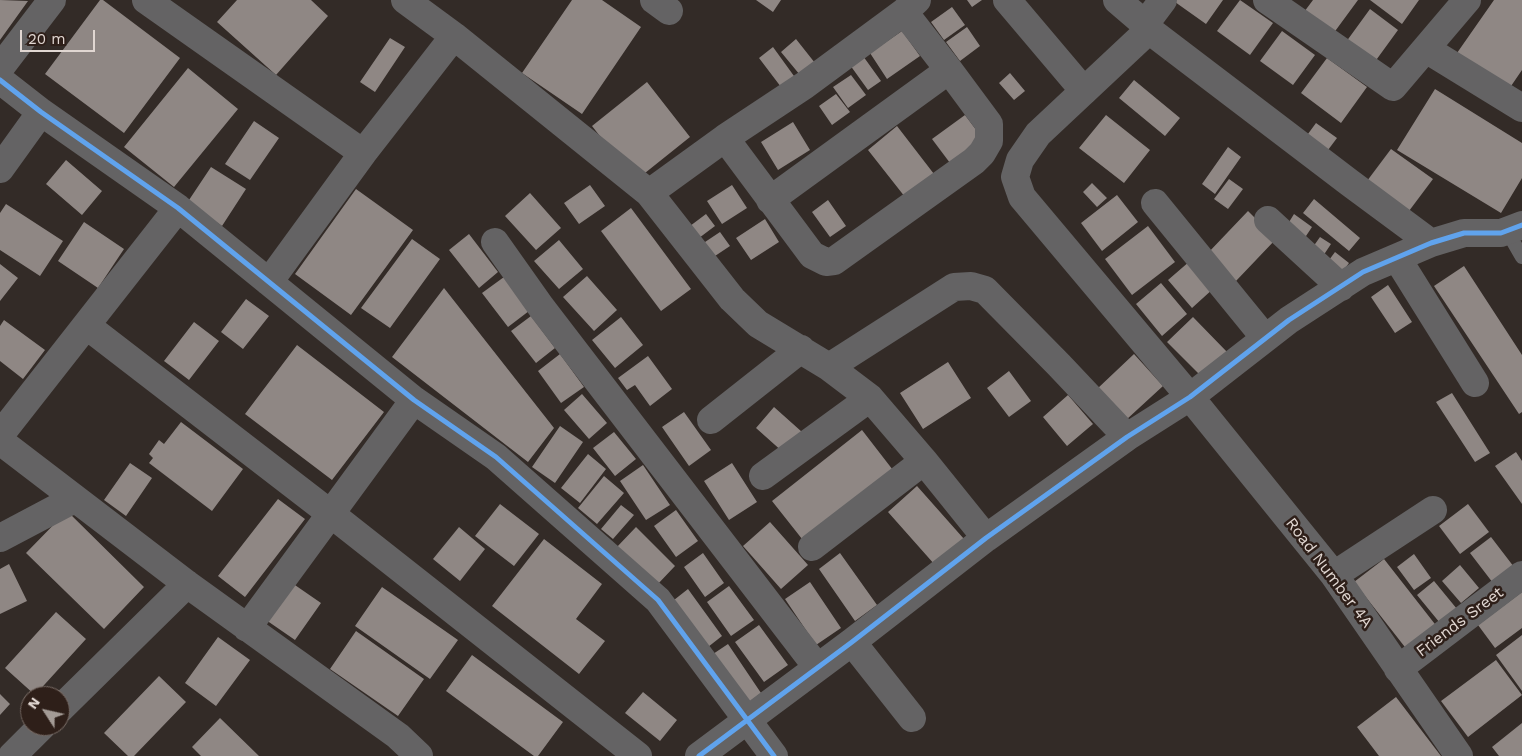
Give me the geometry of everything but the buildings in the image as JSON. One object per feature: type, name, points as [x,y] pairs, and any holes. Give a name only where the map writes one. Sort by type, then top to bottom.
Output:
[{"type":"street","points":[[0,68],[52,0]]},
{"type":"street","points":[[146,0],[363,152]]},
{"type":"street","points":[[405,0],[454,36],[649,193],[732,299],[758,324],[830,367],[870,398],[986,538]]},
{"type":"street","points":[[1007,0],[1084,91]]},
{"type":"street","points":[[1117,0],[1147,27],[1431,242]]},
{"type":"street","name":"Road Number 4A","points":[[1162,0],[1147,27],[1084,91],[1038,134],[1020,160],[1015,177],[1022,197],[1190,397],[1334,575],[1459,756]]},
{"type":"street","points":[[1267,0],[1393,87],[1464,1]]},
{"type":"street","points":[[649,193],[726,138],[805,85],[910,6],[949,70],[989,124],[989,141],[982,153],[974,161],[834,261],[826,262],[812,255],[726,138]]},
{"type":"street","points":[[269,282],[363,152],[454,36]]},
{"type":"street","points":[[1426,49],[1522,108]]},
{"type":"street","points":[[770,200],[949,70]]},
{"type":"street","points":[[0,80],[178,208],[414,400],[496,457],[658,600],[774,756]]},
{"type":"street","points":[[0,169],[42,112]]},
{"type":"street","points":[[1155,203],[1265,338]]},
{"type":"street","points":[[0,435],[178,208]]},
{"type":"street","points":[[1268,220],[1341,287]]},
{"type":"street","points":[[698,756],[852,642],[986,538],[1127,437],[1190,397],[1265,338],[1363,272],[1431,242],[1464,233],[1501,233],[1515,228]]},
{"type":"street","points":[[495,242],[541,307],[817,667]]},
{"type":"street","points":[[1397,258],[1475,383]]},
{"type":"street","points":[[830,367],[954,287],[971,286],[985,290],[1127,437]]},
{"type":"street","points":[[87,326],[331,514],[638,756]]},
{"type":"street","points":[[711,420],[800,349]]},
{"type":"street","points":[[762,476],[870,398]]},
{"type":"street","points":[[247,628],[414,400]]},
{"type":"street","points":[[0,441],[187,584],[398,736],[420,756]]},
{"type":"street","points":[[812,547],[924,461]]},
{"type":"street","points":[[0,538],[74,499]]},
{"type":"street","points":[[1334,575],[1433,510]]},
{"type":"street","name":"Friends Sreet","points":[[1398,669],[1522,575]]},
{"type":"street","points":[[70,699],[187,584]]},
{"type":"street","points":[[852,642],[912,718]]},
{"type":"street","points":[[12,756],[32,736]]},
{"type":"lane","points":[[1515,228],[1522,258]]},
{"type":"cycle path","points":[[0,80],[41,112],[178,208],[414,400],[496,457],[658,600],[774,756]]},
{"type":"cycle path","points":[[699,756],[852,642],[986,538],[1127,437],[1190,397],[1289,320],[1363,272],[1431,243],[1464,233],[1501,233],[1522,225]]}]
